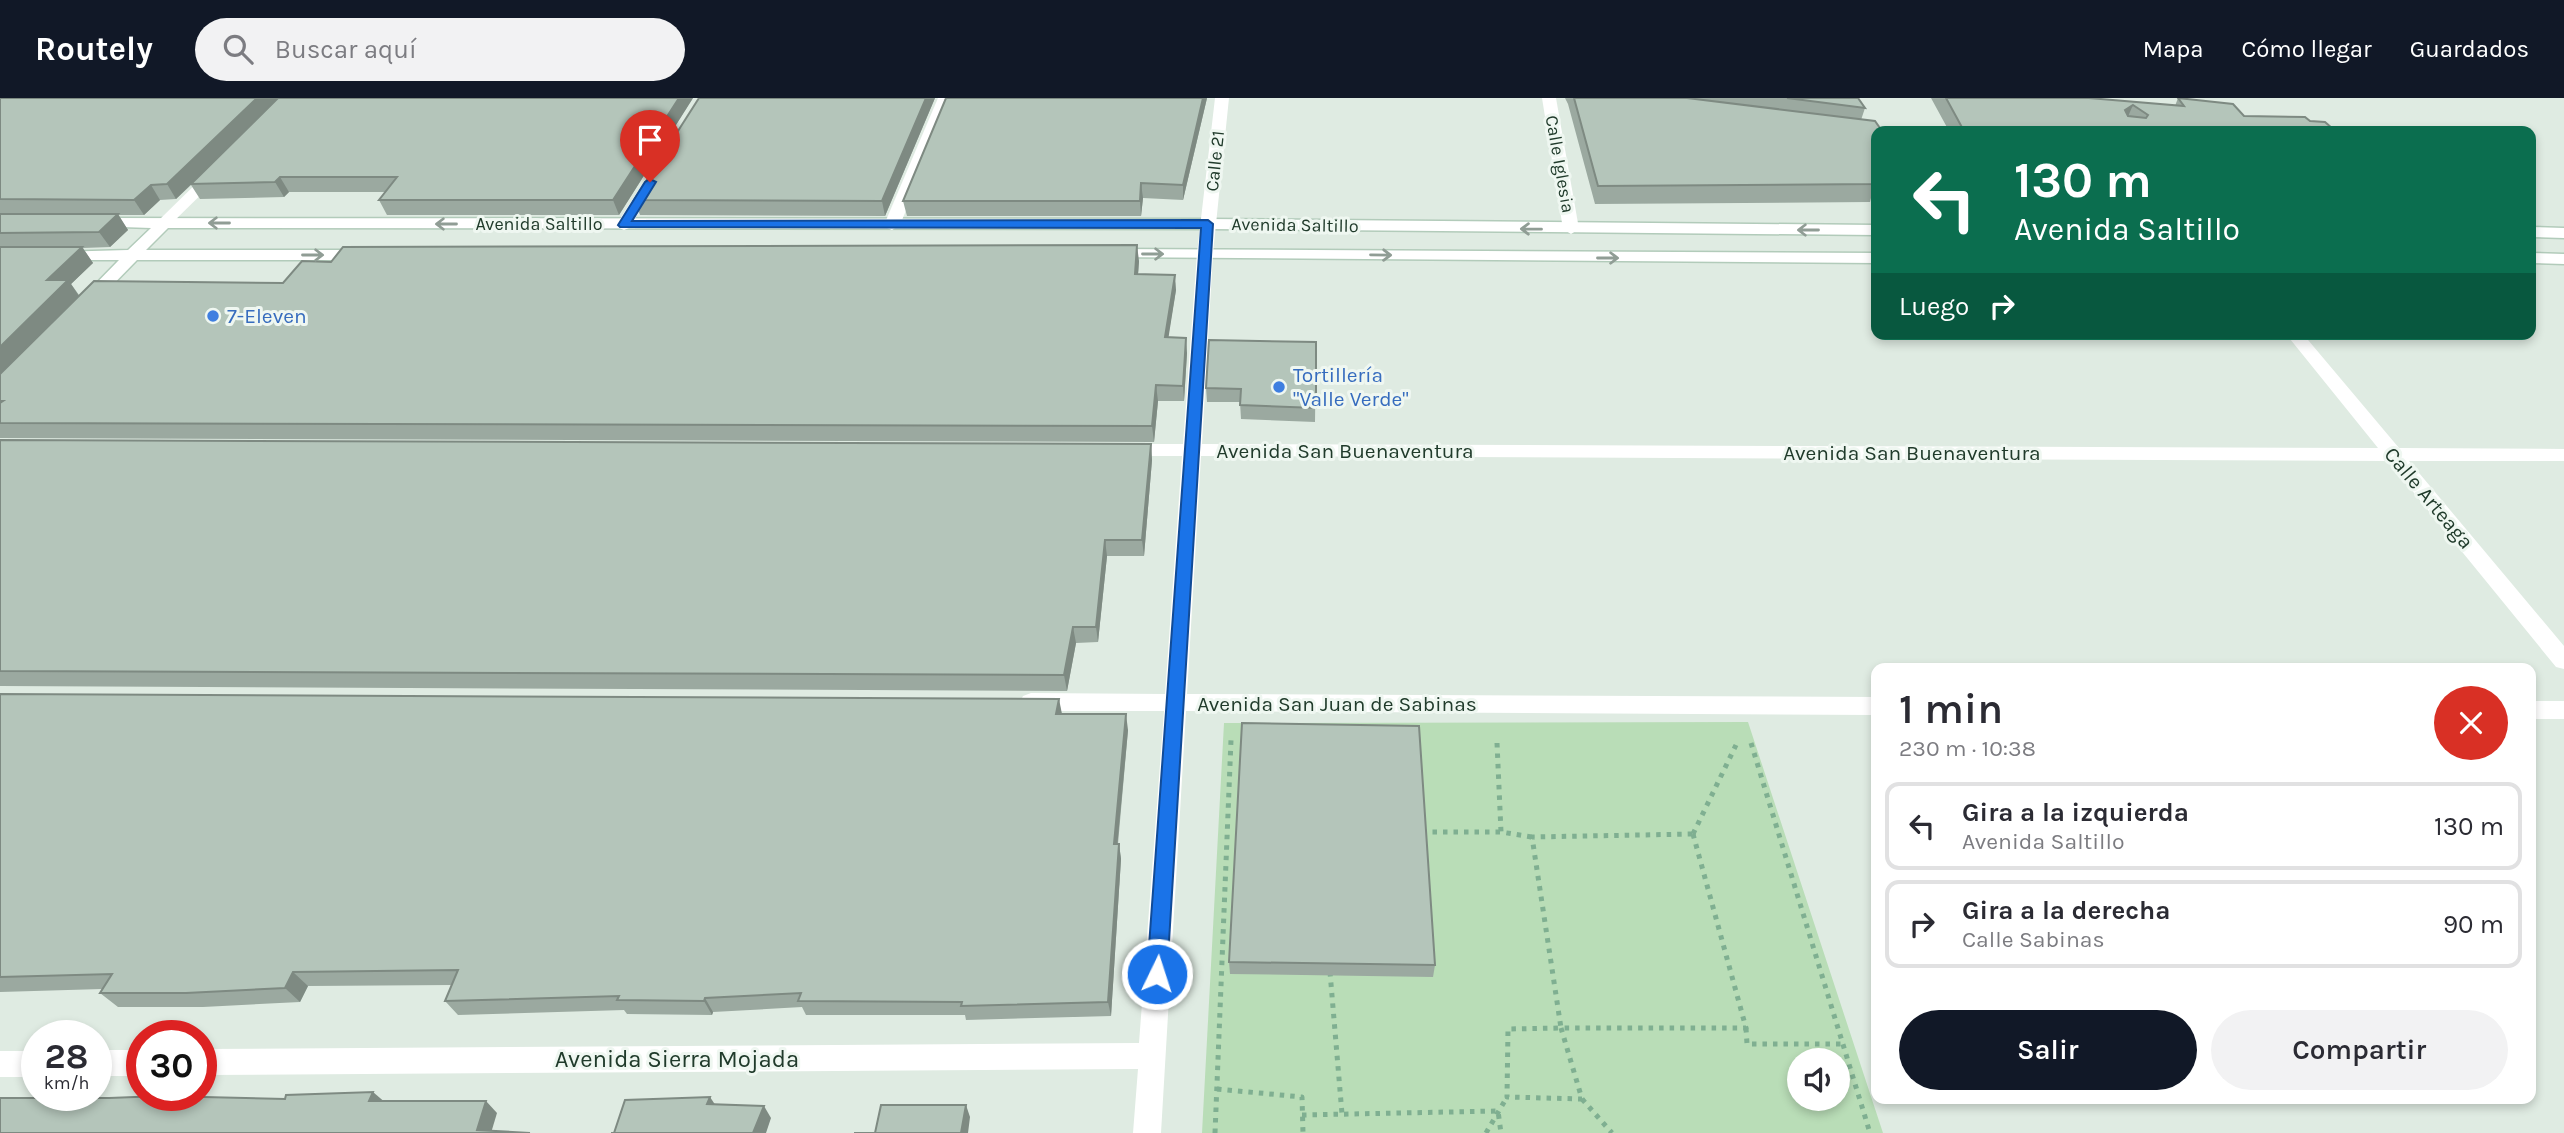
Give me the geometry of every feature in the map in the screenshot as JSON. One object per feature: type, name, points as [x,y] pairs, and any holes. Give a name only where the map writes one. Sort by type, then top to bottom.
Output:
[{"type":"street","points":[[892,225],[945,98]]},
{"type":"street","name":"Calle 21","points":[[1147,1133],[1205,253],[1222,98]]},
{"type":"street","name":"Calle Iglesia","points":[[1549,98],[1571,229]]},
{"type":"street","points":[[76,312],[223,165]]},
{"type":"street","points":[[624,225],[660,167]]},
{"type":"street","name":"Avenida Saltillo","points":[[82,223],[1208,224],[1871,230]]},
{"type":"street","points":[[2536,232],[2564,233]]},
{"type":"street","name":"Avenida Saltillo","points":[[1097,254],[1871,258]]},
{"type":"street","points":[[40,255],[385,255]]},
{"type":"street","points":[[2536,258],[2564,259]]},
{"type":"street","name":"Calle Arteaga","points":[[2299,340],[2564,661]]},
{"type":"street","name":"Avenida San Buenaventura","points":[[1109,450],[2564,455]]},
{"type":"street","name":"Avenida San Juan de Sabinas","points":[[1009,702],[1871,706]]},
{"type":"street","points":[[2536,710],[2564,710]]},
{"type":"street","name":"Avenida Sierra Mojada","points":[[217,1062],[1152,1056]]},
{"type":"street","points":[[0,1064],[21,1063]]},
{"type":"path","points":[[1215,1133],[1232,731]]},
{"type":"path","points":[[1740,737],[1693,834],[1747,1044],[1842,1044]]},
{"type":"path","points":[[1749,738],[1870,1133]]},
{"type":"path","points":[[1497,741],[1501,832]]},
{"type":"path","points":[[1418,832],[1501,832],[1532,837],[1693,834]]},
{"type":"path","points":[[1532,837],[1561,1028],[1582,1099],[1612,1133]]},
{"type":"path","points":[[1330,971],[1342,1114]]},
{"type":"path","points":[[1486,1133],[1507,1097],[1508,1029],[1745,1028]]},
{"type":"path","points":[[1217,1088],[1302,1097],[1303,1133]]},
{"type":"path","points":[[1507,1097],[1582,1099]]},
{"type":"path","points":[[1303,1115],[1498,1111]]},
{"type":"path","points":[[1498,1111],[1501,1133]]},
{"type":"green space","points":[[1748,722],[1871,1096],[1871,1104],[1873,1104],[1883,1133],[1202,1133],[1224,723]]},
{"type":"building","points":[[0,98],[257,98],[167,184],[151,185],[134,200],[0,199]]},
{"type":"building","points":[[278,98],[679,98],[613,200],[379,200],[397,177],[280,177],[275,182],[191,184]]},
{"type":"building","points":[[699,98],[926,98],[882,201],[634,200]]},
{"type":"building","points":[[946,98],[1203,98],[1183,185],[1141,183],[1140,201],[903,201]]},
{"type":"building","points":[[1574,98],[1687,98],[1875,121],[1878,126],[1871,126],[1871,184],[1598,186]]},
{"type":"building","points":[[1787,98],[1858,98],[1865,108]]},
{"type":"building","points":[[1946,98],[2089,98],[2184,106],[2178,98],[2233,104],[2244,116],[2305,117],[2310,121],[2325,122],[2330,126],[1961,126]],"holes":[[[2133,105],[2148,115],[2146,118],[2128,116],[2125,110]]]},
{"type":"building","points":[[0,214],[118,214],[99,232],[0,233]]},
{"type":"building","points":[[1137,245],[1135,274],[1175,275],[1165,337],[1186,338],[1183,386],[1156,385],[1152,426],[0,423],[0,403],[3,401],[0,401],[0,374],[94,281],[283,283],[302,261],[331,262],[343,247]]},
{"type":"building","points":[[0,247],[82,247],[47,280],[68,280],[0,347]]},
{"type":"building","points":[[1209,340],[1316,342],[1316,408],[1240,405],[1241,389],[1206,388]]},
{"type":"building","points":[[0,440],[1151,444],[1142,540],[1105,540],[1096,627],[1073,627],[1064,675],[0,671]]},
{"type":"building","points":[[0,694],[1059,699],[1056,714],[1126,714],[1114,844],[1119,844],[1108,1002],[961,1006],[962,1002],[798,1001],[801,993],[705,998],[704,1001],[617,1000],[619,996],[445,1001],[458,970],[293,972],[285,988],[186,993],[100,993],[112,974],[0,977]]},
{"type":"building","points":[[1242,723],[1419,726],[1435,965],[1229,962]]},
{"type":"building","points":[[373,1092],[369,1101],[486,1101],[477,1130],[530,1133],[0,1133],[0,1098],[21,1098],[21,1111],[112,1111],[112,1098],[126,1097],[126,1111],[217,1111],[217,1097],[285,1099],[286,1095]]},
{"type":"building","points":[[710,1097],[707,1104],[764,1106],[753,1133],[614,1133],[625,1100]]},
{"type":"building","points":[[881,1105],[966,1105],[961,1133],[875,1133]]},
{"type":"place","name":"7-Eleven","points":[[213,316]]},
{"type":"place","name":"Tortillería \"Valle Verde\"","points":[[1279,387]]},
{"type":"route","points":[[650,182],[624,225],[1208,224],[1157,974]]}]
